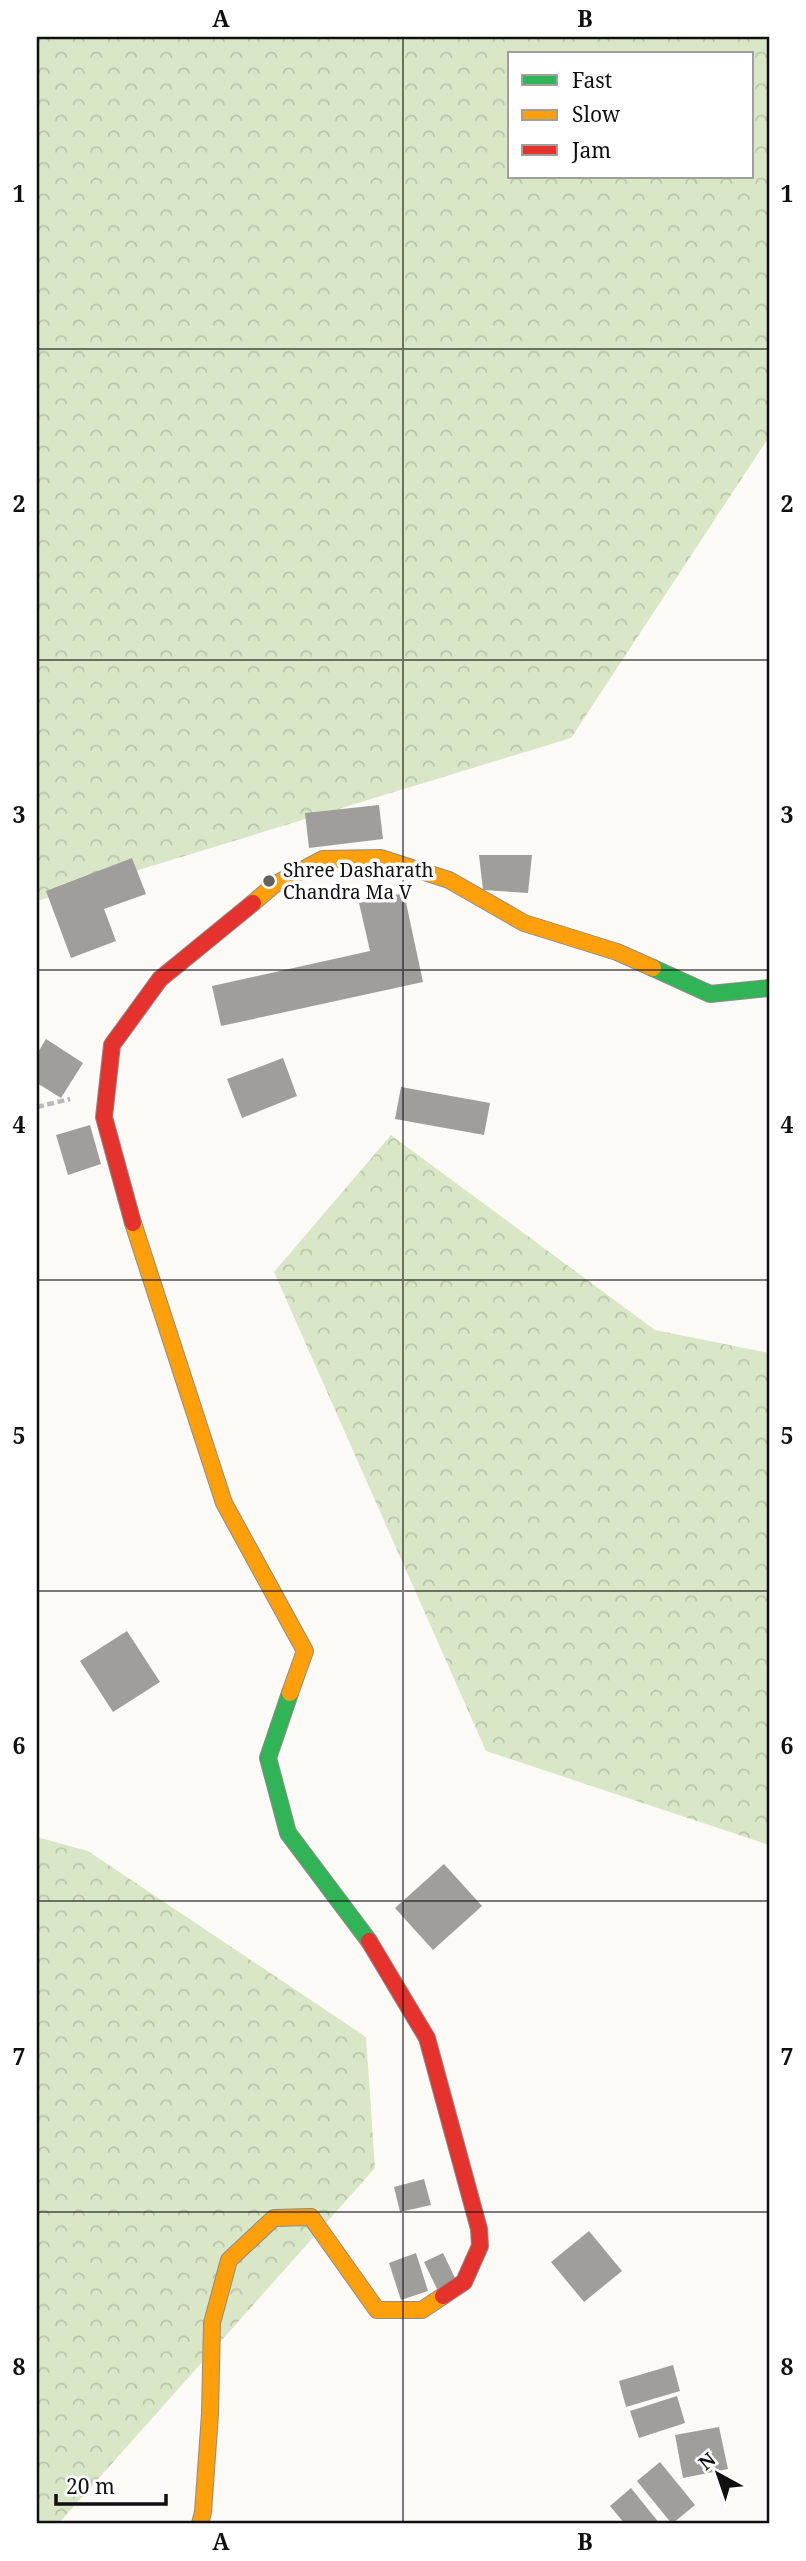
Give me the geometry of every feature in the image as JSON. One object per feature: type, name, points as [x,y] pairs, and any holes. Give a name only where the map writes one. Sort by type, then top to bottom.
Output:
[{"type":"street","points":[[200,2524],[210,2414],[212,2323],[229,2260],[274,2218],[311,2217],[377,2310],[422,2310],[464,2282],[480,2246],[479,2229],[427,2038],[368,1940],[288,1833],[268,1758],[305,1651],[224,1503],[142,1256],[104,1117],[112,1045],[160,979],[274,885],[323,859],[381,858],[449,880],[524,923],[617,952],[710,995],[769,988]]},
{"type":"green space","points":[[37,37],[769,37],[769,437],[571,738],[37,901]]},
{"type":"green space","points":[[391,1135],[655,1330],[769,1353],[769,1845],[486,1751],[274,1272]]},
{"type":"green space","points":[[37,1837],[88,1851],[366,2037],[375,2168],[58,2524],[37,2524]]},
{"type":"building","points":[[379,805],[383,839],[309,848],[305,813]]},
{"type":"building","points":[[479,855],[532,855],[528,893],[483,890]]},
{"type":"building","points":[[132,858],[146,894],[104,909],[116,941],[71,958],[46,891]]},
{"type":"building","points":[[404,893],[423,982],[221,1026],[212,986],[370,951],[359,903]]},
{"type":"building","points":[[46,1039],[83,1063],[61,1098],[37,1083],[37,1054]]},
{"type":"building","points":[[283,1058],[297,1096],[242,1118],[227,1079]]},
{"type":"building","points":[[401,1087],[490,1103],[484,1135],[395,1119]]},
{"type":"building","points":[[90,1125],[101,1164],[68,1175],[56,1135]]},
{"type":"building","points":[[127,1631],[160,1682],[113,1712],[80,1661]]},
{"type":"building","points":[[444,1864],[482,1906],[433,1950],[395,1908]]},
{"type":"building","points":[[424,2179],[431,2205],[400,2212],[394,2187]]},
{"type":"building","points":[[589,2231],[622,2271],[584,2302],[551,2262]]},
{"type":"building","points":[[416,2253],[428,2291],[401,2300],[389,2263]]},
{"type":"building","points":[[443,2253],[456,2280],[437,2289],[424,2262]]},
{"type":"building","points":[[673,2365],[680,2391],[626,2407],[619,2381]]},
{"type":"building","points":[[677,2396],[685,2423],[639,2438],[630,2411]]},
{"type":"building","points":[[719,2427],[728,2469],[683,2478],[675,2435]]},
{"type":"building","points":[[660,2462],[695,2505],[672,2524],[637,2481]]},
{"type":"building","points":[[631,2488],[660,2524],[625,2524],[610,2506]]},
{"type":"traffic: fast","points":[[653,968],[710,994],[769,988]]},
{"type":"traffic: fast","points":[[290,1693],[268,1758],[288,1833],[369,1941]]},
{"type":"traffic: slow","points":[[253,903],[274,885],[323,859],[381,858],[449,880],[524,923],[617,952],[653,968]]},
{"type":"traffic: slow","points":[[133,1223],[224,1503],[305,1651],[290,1693]]},
{"type":"traffic: slow","points":[[200,2524],[210,2414],[212,2323],[229,2260],[274,2218],[311,2217],[377,2310],[422,2310],[443,2296]]},
{"type":"traffic: jam","points":[[133,1223],[104,1117],[112,1045],[160,979],[253,903]]},
{"type":"traffic: jam","points":[[369,1941],[427,2038],[479,2229],[480,2246],[464,2282],[443,2296]]},
{"type":"place","name":"Shree Dasharath Chandra Ma V","points":[[269,881]]}]
